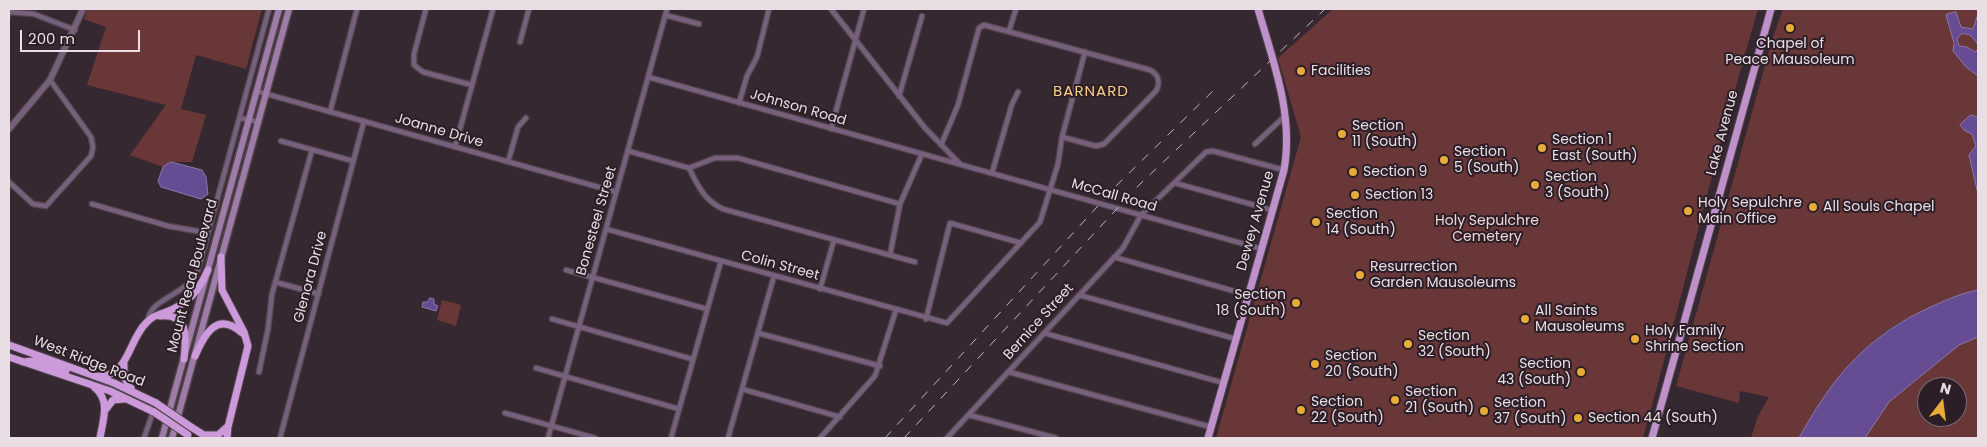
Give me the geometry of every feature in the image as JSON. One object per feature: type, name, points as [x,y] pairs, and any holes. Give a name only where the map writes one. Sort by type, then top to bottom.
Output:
[{"type":"highway","points":[[221,257],[222,290],[247,340],[247,354],[228,424],[227,438]]},
{"type":"highway","points":[[94,376],[112,374],[126,359],[148,321],[189,301],[198,291],[208,270]]},
{"type":"highway","points":[[148,321],[167,316],[181,323],[186,334],[184,359]]},
{"type":"highway","points":[[195,356],[205,334],[217,325],[233,326],[247,340]]},
{"type":"highway","name":"West Ridge Road","points":[[9,345],[142,395],[207,437]]},
{"type":"highway","name":"West Ridge Road","points":[[9,357],[134,401],[191,437]]},
{"type":"highway","points":[[126,359],[123,370],[124,379],[130,387],[142,395]]},
{"type":"highway","points":[[20,362],[33,361],[66,371],[84,372]]},
{"type":"highway","points":[[87,383],[102,396],[104,414],[100,438]]},
{"type":"highway","points":[[104,414],[108,406],[115,399],[134,401]]},
{"type":"highway","points":[[207,437],[218,435],[228,424]]},
{"type":"main road","name":"Mount Read Boulevard","points":[[162,438],[279,9]]},
{"type":"main road","name":"Mount Read Boulevard","points":[[172,438],[289,9]]},
{"type":"main road","name":"Dewey Avenue","points":[[1208,438],[1284,170],[1287,146],[1286,115],[1258,9]]},
{"type":"main road","name":"Lake Avenue","points":[[1652,438],[1772,9]]},
{"type":"street","points":[[9,130],[50,80],[75,30],[83,9]]},
{"type":"street","name":"Mount Read Boulevard","points":[[148,321],[150,313],[156,305],[192,282],[199,266],[269,9]]},
{"type":"street","points":[[330,112],[357,9]]},
{"type":"street","points":[[426,9],[414,65],[423,72],[472,85]]},
{"type":"street","points":[[455,147],[493,9]]},
{"type":"street","points":[[520,42],[530,9]]},
{"type":"street","name":"Bonesteel Street","points":[[548,438],[667,9]]},
{"type":"street","points":[[739,103],[747,76],[757,57],[769,9]]},
{"type":"street","name":"McCall Road","points":[[831,9],[899,96],[960,164]]},
{"type":"street","points":[[831,129],[864,9]]},
{"type":"street","points":[[1009,32],[1016,9]]},
{"type":"street","points":[[9,12],[34,14],[75,30]]},
{"type":"street","points":[[665,15],[699,24]]},
{"type":"street","points":[[899,96],[922,16]]},
{"type":"street","points":[[943,160],[944,153],[941,145],[958,105],[980,28],[987,26],[1150,70],[1157,76],[1158,86],[1154,93],[1101,145],[1096,146],[1062,138]]},
{"type":"street","points":[[926,319],[950,223],[1021,243],[1040,222],[1085,52]]},
{"type":"street","name":"Johnson Road","points":[[648,77],[943,160]]},
{"type":"street","points":[[9,182],[33,204],[46,206],[91,156],[93,147],[91,137],[50,80]]},
{"type":"street","name":"Joanne Drive","points":[[256,91],[616,192]]},
{"type":"street","points":[[992,173],[1012,104],[1018,92]]},
{"type":"street","points":[[1255,144],[1286,115]]},
{"type":"street","points":[[240,118],[258,122]]},
{"type":"street","points":[[508,162],[518,127],[526,118]]},
{"type":"street","name":"Glenora Drive","points":[[280,438],[364,121]]},
{"type":"street","points":[[281,141],[353,161]]},
{"type":"street","points":[[258,372],[275,282],[312,150]]},
{"type":"street","name":"Bernice Street","points":[[947,438],[1114,257],[1126,243],[1141,215],[1209,150],[1284,170]]},
{"type":"street","points":[[628,151],[689,168],[715,158],[738,158],[900,204]]},
{"type":"street","points":[[890,255],[900,204],[922,154]]},
{"type":"street","name":"McCall Road","points":[[943,160],[1262,249]]},
{"type":"street","points":[[689,168],[699,190],[716,206],[915,262]]},
{"type":"street","points":[[1175,182],[1272,210]]},
{"type":"street","points":[[92,204],[168,226],[208,233]]},
{"type":"street","name":"Colin Street","points":[[606,229],[926,319],[948,323],[1021,243]]},
{"type":"street","points":[[820,289],[834,240]]},
{"type":"street","points":[[1114,257],[1248,295]]},
{"type":"street","points":[[670,438],[721,261]]},
{"type":"street","points":[[566,270],[707,309]]},
{"type":"street","points":[[728,438],[774,276]]},
{"type":"street","points":[[275,282],[319,294]]},
{"type":"street","points":[[1079,295],[1236,339]]},
{"type":"street","points":[[820,438],[873,380],[880,366],[896,310]]},
{"type":"street","points":[[552,319],[692,359]]},
{"type":"street","points":[[758,333],[880,366]]},
{"type":"street","points":[[1044,333],[1224,383]]},
{"type":"street","points":[[536,368],[679,408]]},
{"type":"street","points":[[1009,372],[1211,428]]},
{"type":"street","points":[[742,389],[840,417]]},
{"type":"street","points":[[144,438],[153,412]]},
{"type":"street","points":[[505,413],[595,438]]},
{"type":"street","points":[[969,415],[1056,438]]},
{"type":"green space","points":[[87,9],[262,9],[246,69],[196,55],[181,109],[206,115],[192,162],[171,162],[163,167],[130,155],[166,105],[87,85],[106,27],[84,19]]},
{"type":"green space","name":"Holy Sepulchre Cemetery","points":[[1333,9],[1758,9],[1643,438],[1216,438],[1301,137],[1278,58]]},
{"type":"green space","points":[[1783,9],[1978,9],[1978,290],[1957,296],[1895,325],[1876,339],[1850,363],[1828,391],[1799,438],[1751,438],[1758,416],[1769,397],[1740,391],[1739,403],[1676,386],[1772,40]]},
{"type":"green space","points":[[442,300],[461,305],[456,326],[437,320]]},
{"type":"green space","points":[[1978,337],[1978,438],[1865,438],[1889,402],[1917,379],[1917,427],[1967,427],[1967,377],[1920,377],[1959,345]]},
{"type":"shaded area","points":[[1956,12],[1961,27],[1973,29],[1978,14],[1978,45],[1973,38],[1966,34],[1961,34],[1957,39],[1959,46],[1967,47],[1975,52],[1978,49],[1978,76],[1966,67],[1953,51],[1954,43],[1946,15]]},
{"type":"shaded area","points":[[1971,115],[1978,117],[1978,194],[1969,155],[1976,146],[1972,134],[1965,131],[1960,125]]},
{"type":"shaded area","points":[[171,162],[202,170],[206,177],[208,194],[201,199],[161,187],[158,181],[163,167]]},
{"type":"shaded area","points":[[1978,290],[1978,337],[1959,345],[1920,377],[1917,377],[1917,379],[1889,402],[1865,438],[1799,438],[1835,382],[1848,366],[1879,337],[1918,313]]},
{"type":"shaded area","points":[[430,298],[434,299],[434,304],[438,306],[436,311],[422,307],[423,302],[427,302]]},
{"type":"waterway","points":[[9,24],[10,15]]},
{"type":"railway","points":[[904,438],[1139,185],[1325,9]]},
{"type":"railway","points":[[885,438],[1119,183],[1218,86]]},
{"type":"place","name":"Chapel of Peace Mausoleum","points":[[1790,28]]},
{"type":"place","name":"Facilities","points":[[1301,71]]},
{"type":"place","name":"Section 11 (South)","points":[[1342,134]]},
{"type":"place","name":"Section 1 East (South)","points":[[1542,148]]},
{"type":"place","name":"Section 5 (South)","points":[[1444,160]]},
{"type":"place","name":"Section 9","points":[[1353,172]]},
{"type":"place","name":"Section 3 (South)","points":[[1535,185]]},
{"type":"place","name":"Section 13","points":[[1355,195]]},
{"type":"place","name":"All Souls Chapel","points":[[1813,207]]},
{"type":"place","name":"Holy Sepulchre Main Office","points":[[1688,211]]},
{"type":"place","name":"Section 14 (South)","points":[[1316,222]]},
{"type":"place","name":"Resurrection Garden Mausoleums","points":[[1360,275]]},
{"type":"place","name":"Section 18 (South)","points":[[1296,303]]},
{"type":"place","name":"All Saints Mausoleums","points":[[1525,319]]},
{"type":"place","name":"Holy Family Shrine Section","points":[[1635,339]]},
{"type":"place","name":"Section 32 (South)","points":[[1408,344]]},
{"type":"place","name":"Section 20 (South)","points":[[1315,364]]},
{"type":"place","name":"Section 43 (South)","points":[[1581,372]]},
{"type":"place","name":"Section 21 (South)","points":[[1395,400]]},
{"type":"place","name":"Section 22 (South)","points":[[1301,410]]},
{"type":"place","name":"Section 37 (South)","points":[[1484,411]]},
{"type":"place","name":"Section 44 (South)","points":[[1578,418]]},
{"type":"district","name":"BARNARD","points":[[1091,92]]}]
